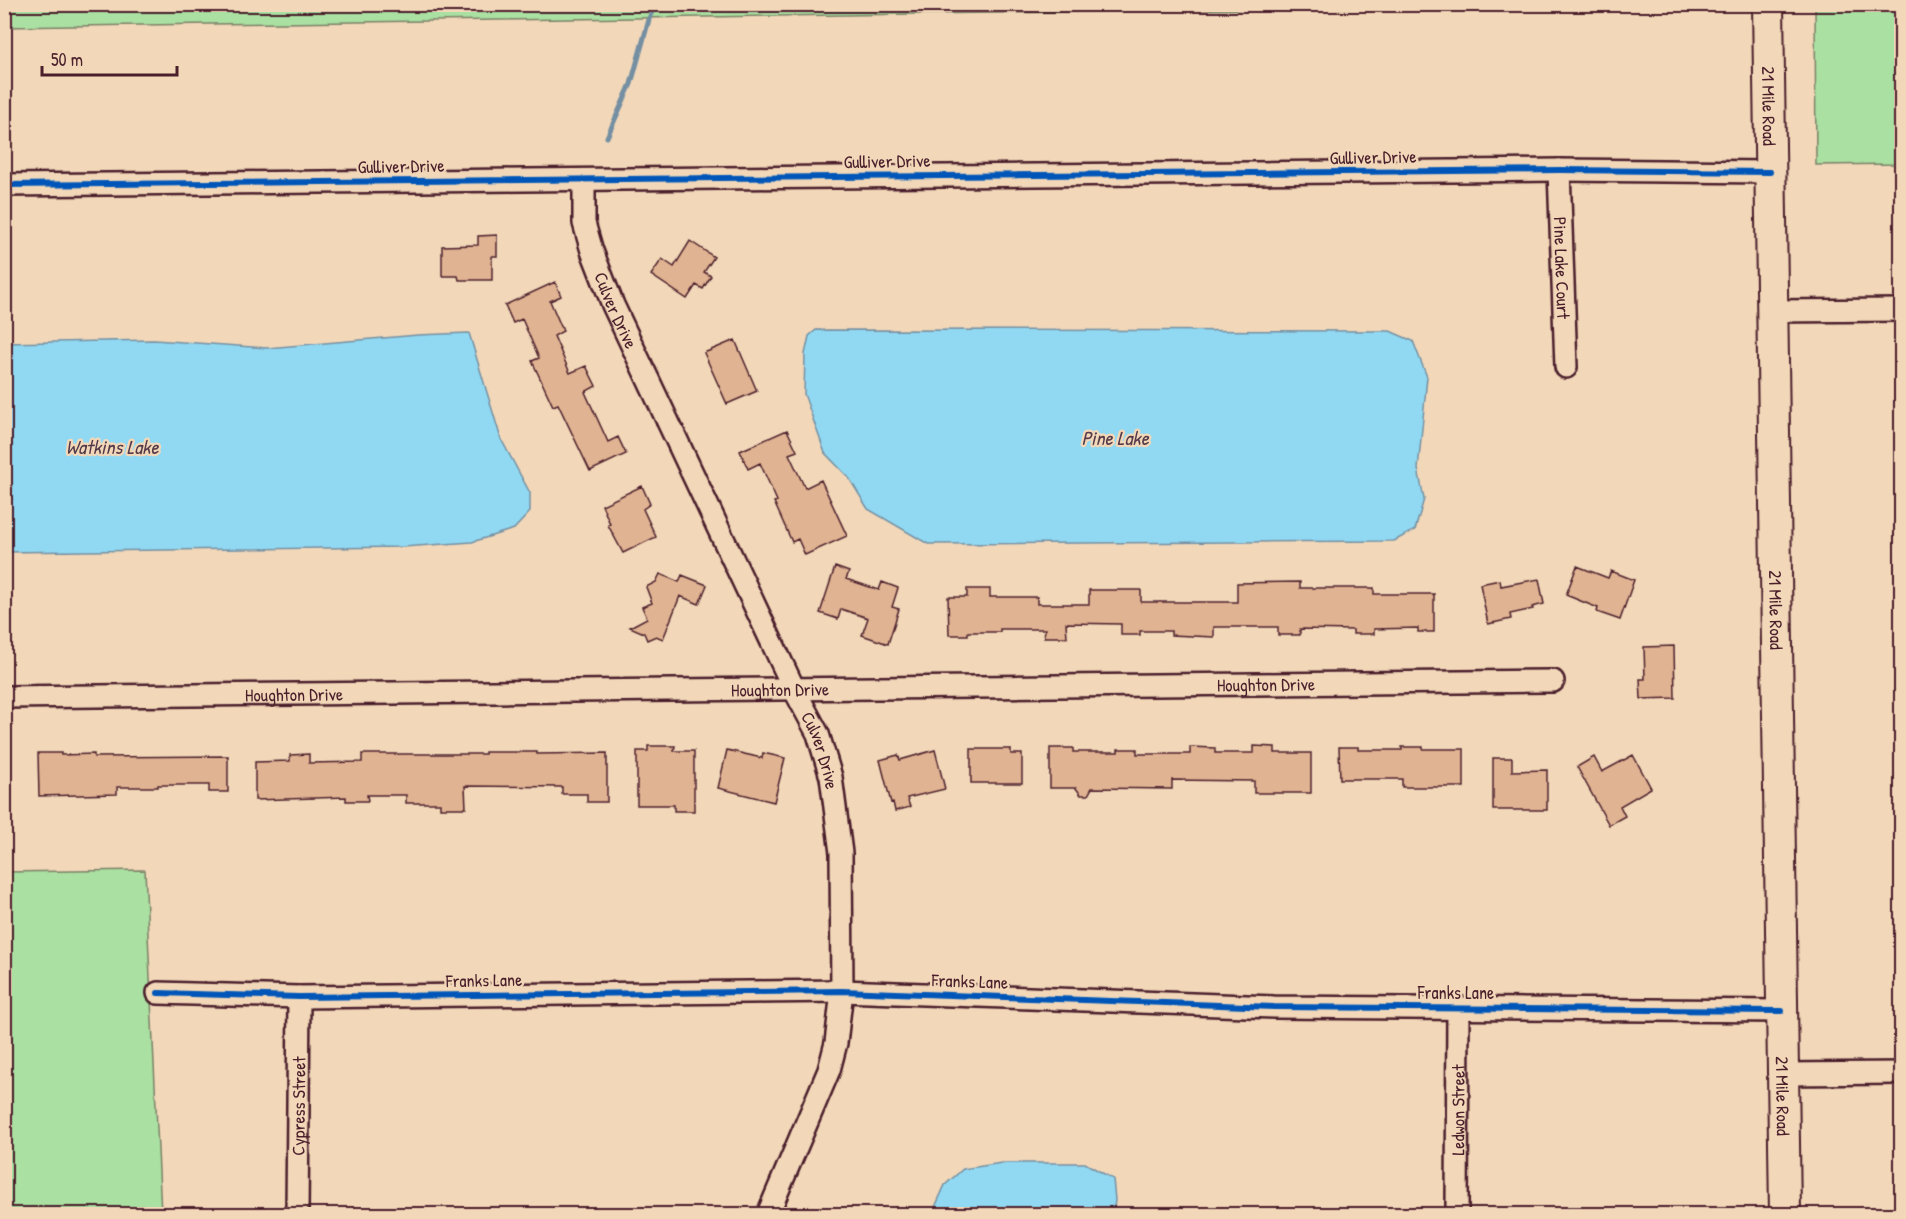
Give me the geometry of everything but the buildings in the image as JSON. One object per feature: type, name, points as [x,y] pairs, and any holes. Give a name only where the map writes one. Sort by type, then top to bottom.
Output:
[{"type":"street","name":"21 Mile Road","points":[[1768,4],[1785,1215]]},
{"type":"street","name":"Gulliver Drive","points":[[4,185],[1559,170],[1770,172]]},
{"type":"street","name":"Pine Lake Court","points":[[1559,170],[1566,366]]},
{"type":"street","name":"Culver Drive","points":[[584,180],[584,224],[592,251],[614,305],[794,689],[818,734],[831,777],[841,853],[842,992],[836,1043],[829,1070],[768,1215]]},
{"type":"street","points":[[1772,311],[1902,310]]},
{"type":"street","name":"Houghton Drive","points":[[4,697],[1553,681]]},
{"type":"street","name":"Franks Lane","points":[[158,993],[299,997],[842,992],[1274,1007],[1782,1011]]},
{"type":"street","name":"Cypress Street","points":[[297,1215],[299,997]]},
{"type":"street","name":"Ledwon Street","points":[[1457,1215],[1458,1007]]},
{"type":"street","points":[[1782,1074],[1902,1073]]},
{"type":"green space","points":[[5,4],[1544,4],[1544,5],[5,27]]},
{"type":"green space","points":[[1815,5],[1901,5],[1901,164],[1816,165]]},
{"type":"green space","points":[[145,870],[161,1214],[5,1214],[4,872]]},
{"type":"water","name":"Pine Lake","points":[[816,330],[1390,331],[1413,341],[1427,377],[1418,469],[1424,499],[1415,530],[1394,541],[928,544],[868,509],[849,478],[825,453],[804,394],[805,354],[809,336]]},
{"type":"water","name":"Watkins Lake","points":[[469,333],[501,439],[530,493],[530,512],[514,529],[472,542],[403,547],[5,552],[5,343],[154,340],[267,348]]},
{"type":"water","points":[[1002,1163],[1085,1163],[1113,1179],[1115,1200],[1113,1214],[932,1214],[945,1185],[963,1169]]},
{"type":"waterway","points":[[607,137],[631,84],[650,16],[656,4]]},
{"type":"cycle path","points":[[4,185],[1559,170],[1770,172]]},
{"type":"cycle path","points":[[158,993],[299,997],[842,991],[1274,1007],[1782,1011]]}]
